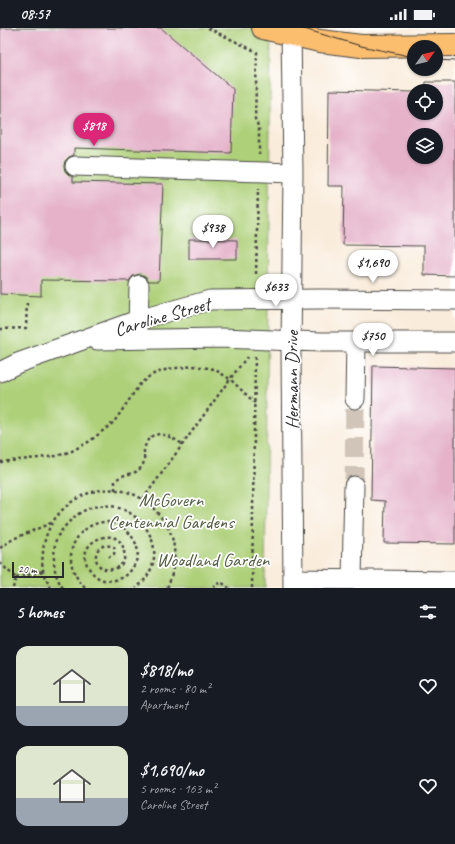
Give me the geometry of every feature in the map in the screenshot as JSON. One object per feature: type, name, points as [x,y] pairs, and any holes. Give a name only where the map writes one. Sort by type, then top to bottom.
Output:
[{"type":"main road","points":[[263,28],[291,32],[320,41],[361,46],[455,45]]},
{"type":"street","name":"Hermann Drive","points":[[291,32],[293,172],[291,299],[293,584]]},
{"type":"street","points":[[75,166],[293,172]]},
{"type":"street","points":[[137,340],[139,285]]},
{"type":"street","name":"Caroline Street","points":[[0,372],[18,363],[138,320],[210,300],[455,300]]},
{"type":"street","name":"Caroline Street","points":[[86,339],[137,340],[221,338],[291,341],[455,342]]},
{"type":"street","points":[[355,399],[356,342]]},
{"type":"street","points":[[354,486],[364,582]]},
{"type":"street","points":[[293,584],[455,581]]},
{"type":"path","points":[[208,28],[257,52],[255,119],[259,128],[256,274]]},
{"type":"path","points":[[0,329],[26,328],[27,300]]},
{"type":"path","points":[[143,499],[230,379],[251,353]]},
{"type":"path","points":[[252,588],[255,356]]},
{"type":"path","points":[[0,462],[57,456],[72,451],[90,441],[114,422],[140,384],[151,375],[168,369],[195,366],[214,369],[230,379],[255,403]]},
{"type":"path","points":[[115,490],[115,481],[120,476],[137,472],[142,466],[146,444],[150,438],[157,434],[164,434],[171,436],[182,444]]},
{"type":"path","points":[[51,588],[43,571],[42,564],[43,543],[51,523],[64,507],[82,496],[102,490],[115,490],[134,494],[143,499],[161,517],[168,528],[172,537],[175,553],[172,576],[167,588]]},
{"type":"path","points":[[63,588],[56,575],[53,563],[56,541],[59,534],[74,517],[86,509],[110,505],[123,509],[132,514],[144,525],[151,538],[154,556],[153,563],[146,578],[136,588]]},
{"type":"path","points":[[85,588],[77,579],[73,570],[71,552],[77,538],[92,524],[104,522],[112,523],[126,529],[136,544],[138,558],[130,572],[122,578],[108,580],[97,578],[88,568],[85,555],[88,547],[97,538],[110,536],[118,540],[124,549],[124,560],[118,568],[108,570],[102,569],[96,562],[98,548],[108,545],[114,547],[116,550],[114,554],[109,557]]},
{"type":"path","points":[[0,548],[13,539],[51,523]]},
{"type":"path","points":[[0,563],[16,578]]},
{"type":"path","points":[[16,578],[43,571]]},
{"type":"path","points":[[13,588],[16,578]]},
{"type":"path","points":[[214,588],[214,586],[221,582],[228,588]]},
{"type":"green space","points":[[0,28],[271,28],[265,588],[0,588]]},
{"type":"building","points":[[0,28],[161,28],[233,89],[231,153],[74,148],[74,155],[65,161],[65,171],[73,177],[73,182],[163,184],[159,281],[149,281],[145,276],[140,274],[133,276],[129,281],[41,280],[41,296],[0,294]]},
{"type":"building","points":[[426,82],[455,82],[455,276],[424,275],[424,246],[343,245],[344,186],[328,186],[329,90],[407,92],[407,120],[443,120],[443,84],[426,84]]},
{"type":"building","points":[[189,239],[237,240],[237,259],[189,259]]},
{"type":"building","points":[[373,366],[455,368],[455,544],[384,543],[385,501],[371,500]]},
{"type":"tunnel","points":[[354,486],[355,399]]},
{"type":"tram line","points":[[301,28],[361,46],[407,56]]},
{"type":"tram line","points":[[443,60],[455,61]]},
{"type":"park label","name":"McGovern Centennial Gardens","points":[[171,510]]},
{"type":"park label","name":"Woodland Garden","points":[[213,559]]}]
